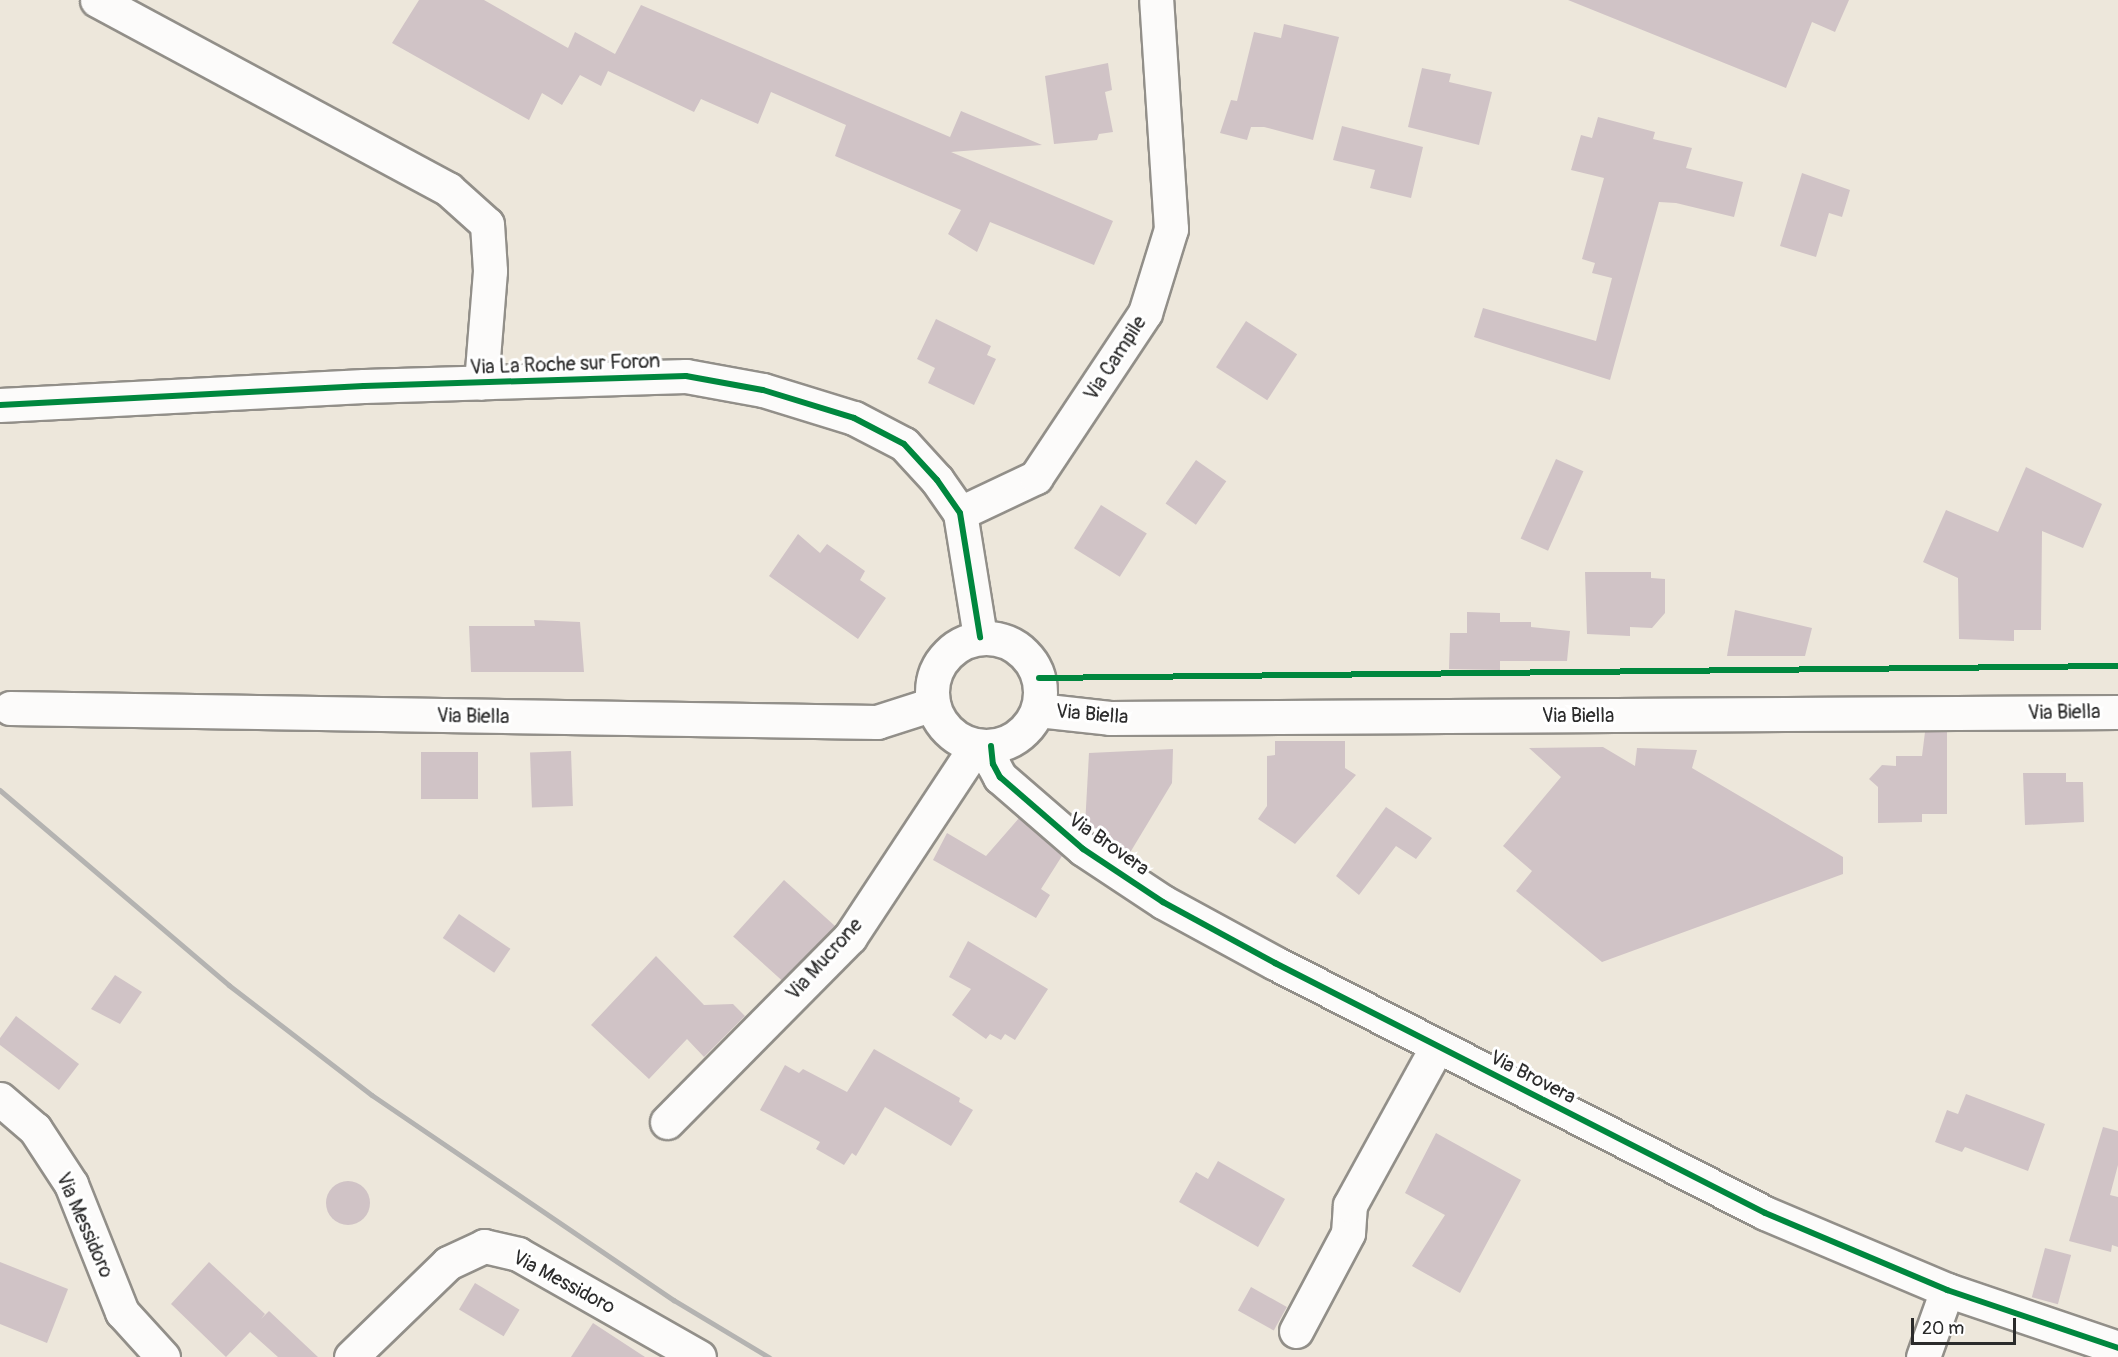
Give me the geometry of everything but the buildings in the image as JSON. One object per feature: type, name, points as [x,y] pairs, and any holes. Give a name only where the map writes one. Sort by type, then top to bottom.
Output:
[{"type":"street","points":[[97,0],[448,189],[487,224],[490,271],[481,383]]},
{"type":"street","name":"Via Campile","points":[[960,513],[1036,477],[1145,314],[1171,229],[1156,0]]},
{"type":"street","name":"Via La Roche sur Foron","points":[[0,405],[686,376],[763,390],[854,418],[904,444],[960,513],[980,637]]},
{"type":"street","points":[[980,637],[1011,643],[1028,657],[1039,678],[1038,710],[1020,734],[983,746],[948,732],[933,704],[931,686],[936,668],[947,653],[962,642],[980,637]]},
{"type":"street","name":"Via Biella","points":[[10,708],[877,722],[933,704]]},
{"type":"street","name":"Via Biella","points":[[1038,710],[1110,718],[2118,712]]},
{"type":"street","name":"Via Brovera","points":[[983,746],[1000,777],[1083,849],[1163,902],[1437,1047],[1765,1213],[1947,1290],[2118,1348]]},
{"type":"street","name":"Via Mucrone","points":[[667,1122],[850,937],[983,746]]},
{"type":"street","points":[[1296,1331],[1348,1233],[1350,1205],[1437,1047]]},
{"type":"street","name":"Via Messidoro","points":[[0,1099],[35,1129],[72,1184],[123,1312],[163,1357]]},
{"type":"street","name":"Via Messidoro","points":[[351,1357],[448,1263],[484,1246],[518,1254],[699,1357]]},
{"type":"street","points":[[1923,1357],[1947,1290]]},
{"type":"railway","points":[[0,790],[229,985],[372,1095],[674,1300],[769,1357]]},
{"type":"cycle path","points":[[0,405],[364,386],[686,376],[763,390],[854,418],[904,444],[937,480],[960,513],[980,637]]},
{"type":"cycle path","points":[[1039,678],[2118,666]]},
{"type":"cycle path","points":[[991,746],[993,764],[1000,777],[1083,849],[1163,902],[1275,963],[1765,1213],[1947,1290],[2118,1348]]}]
